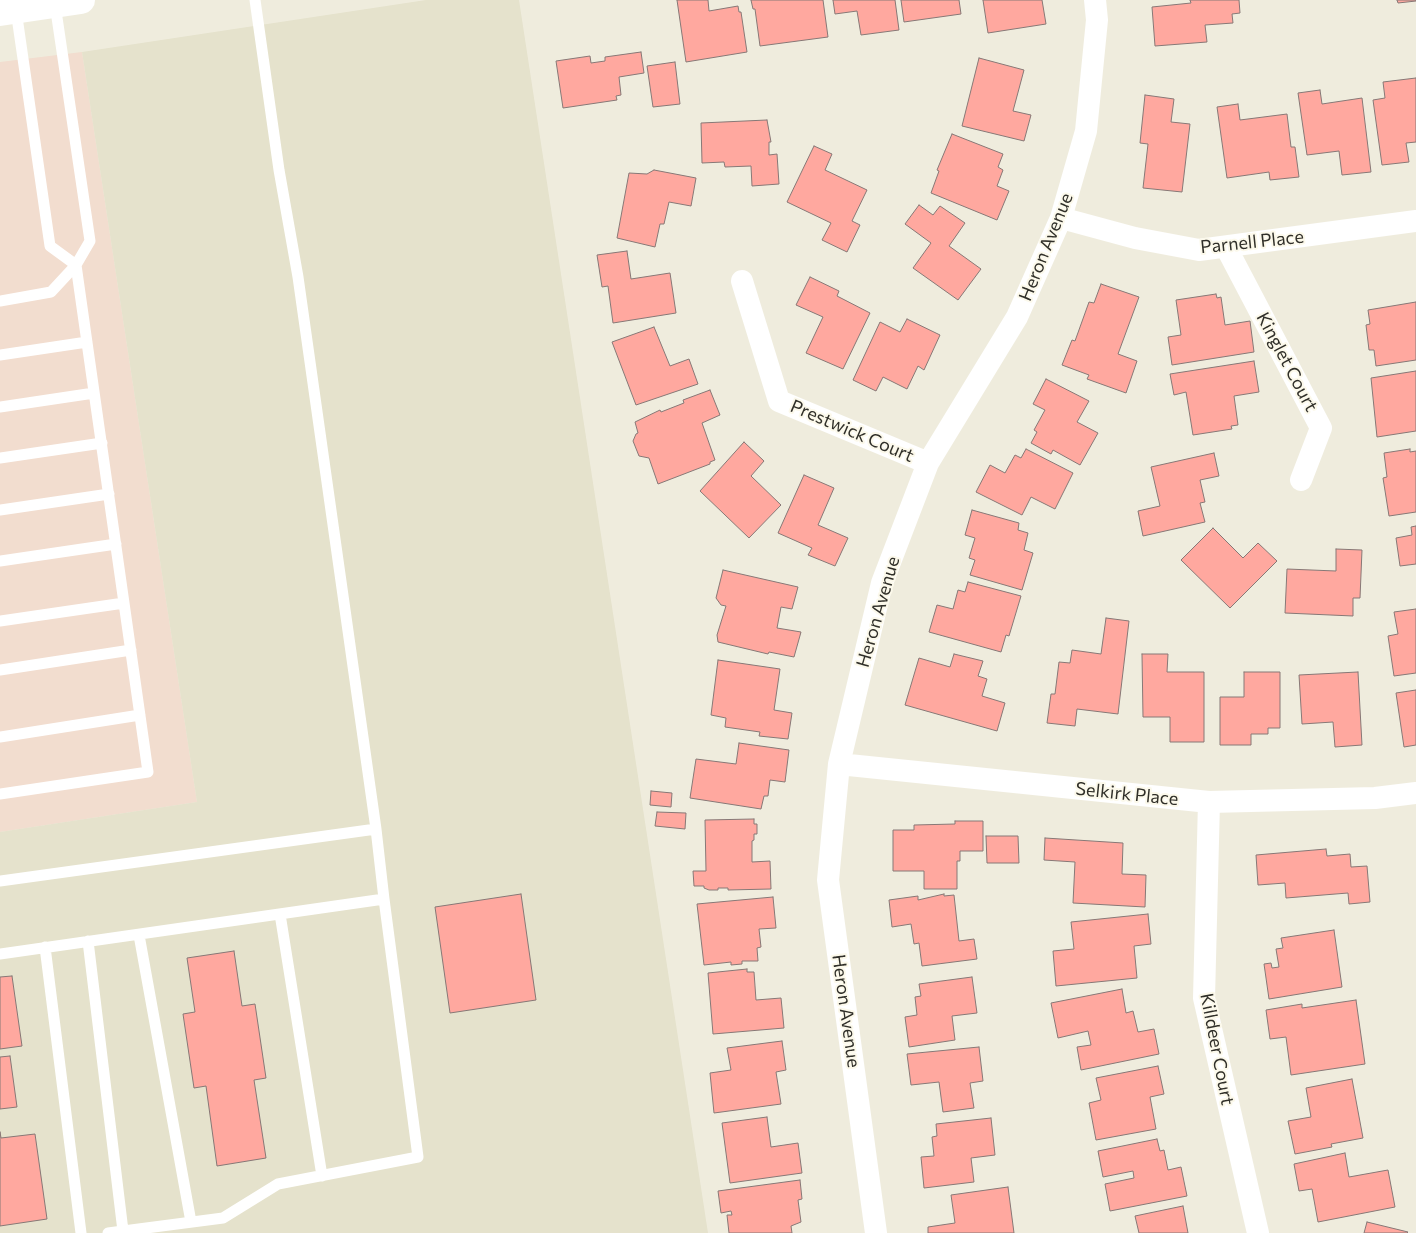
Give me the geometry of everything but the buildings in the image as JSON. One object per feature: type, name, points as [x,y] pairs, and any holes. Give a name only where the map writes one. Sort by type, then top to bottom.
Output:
[{"type":"main road","points":[[8,11],[68,2]]},
{"type":"street","name":"Heron Avenue","points":[[876,1233],[828,880],[839,764],[882,583],[928,463],[1018,317],[1061,218],[1086,131],[1096,20],[1095,0]]},
{"type":"street","name":"Parnell Place","points":[[1061,218],[1134,238],[1199,250],[1416,221]]},
{"type":"street","name":"Kinglet Court","points":[[1226,247],[1321,428],[1301,480]]},
{"type":"street","name":"Prestwick Court","points":[[742,281],[780,401],[928,463]]},
{"type":"street","name":"Selkirk Place","points":[[839,764],[1209,802],[1375,798],[1416,793]]},
{"type":"street","name":"Killdeer Court","points":[[1209,802],[1204,998],[1258,1233]]},
{"type":"lane","points":[[108,1233],[222,1218],[278,1184],[418,1156],[376,829],[298,277],[279,170],[255,0]]},
{"type":"lane","points":[[0,301],[51,292],[76,265],[90,241],[68,2]]},
{"type":"lane","points":[[0,794],[148,772],[76,265],[50,246],[8,11]]},
{"type":"lane","points":[[0,355],[87,342]]},
{"type":"lane","points":[[0,407],[94,393]]},
{"type":"lane","points":[[0,458],[102,443]]},
{"type":"lane","points":[[0,510],[109,494]]},
{"type":"lane","points":[[0,561],[116,544]]},
{"type":"lane","points":[[0,621],[124,603]]},
{"type":"lane","points":[[0,670],[131,650]]},
{"type":"lane","points":[[0,737],[140,715]]},
{"type":"lane","points":[[0,881],[376,829]]},
{"type":"lane","points":[[0,954],[384,899]]},
{"type":"lane","points":[[280,914],[322,1176]]},
{"type":"lane","points":[[139,935],[191,1222]]},
{"type":"lane","points":[[88,942],[124,1231]]},
{"type":"lane","points":[[45,948],[81,1233]]},
{"type":"shaded area","points":[[426,0],[519,0],[708,1233],[0,1233],[0,832],[197,802],[82,52]]},
{"type":"shaded area","points":[[82,52],[197,802],[0,832],[0,62]]}]
